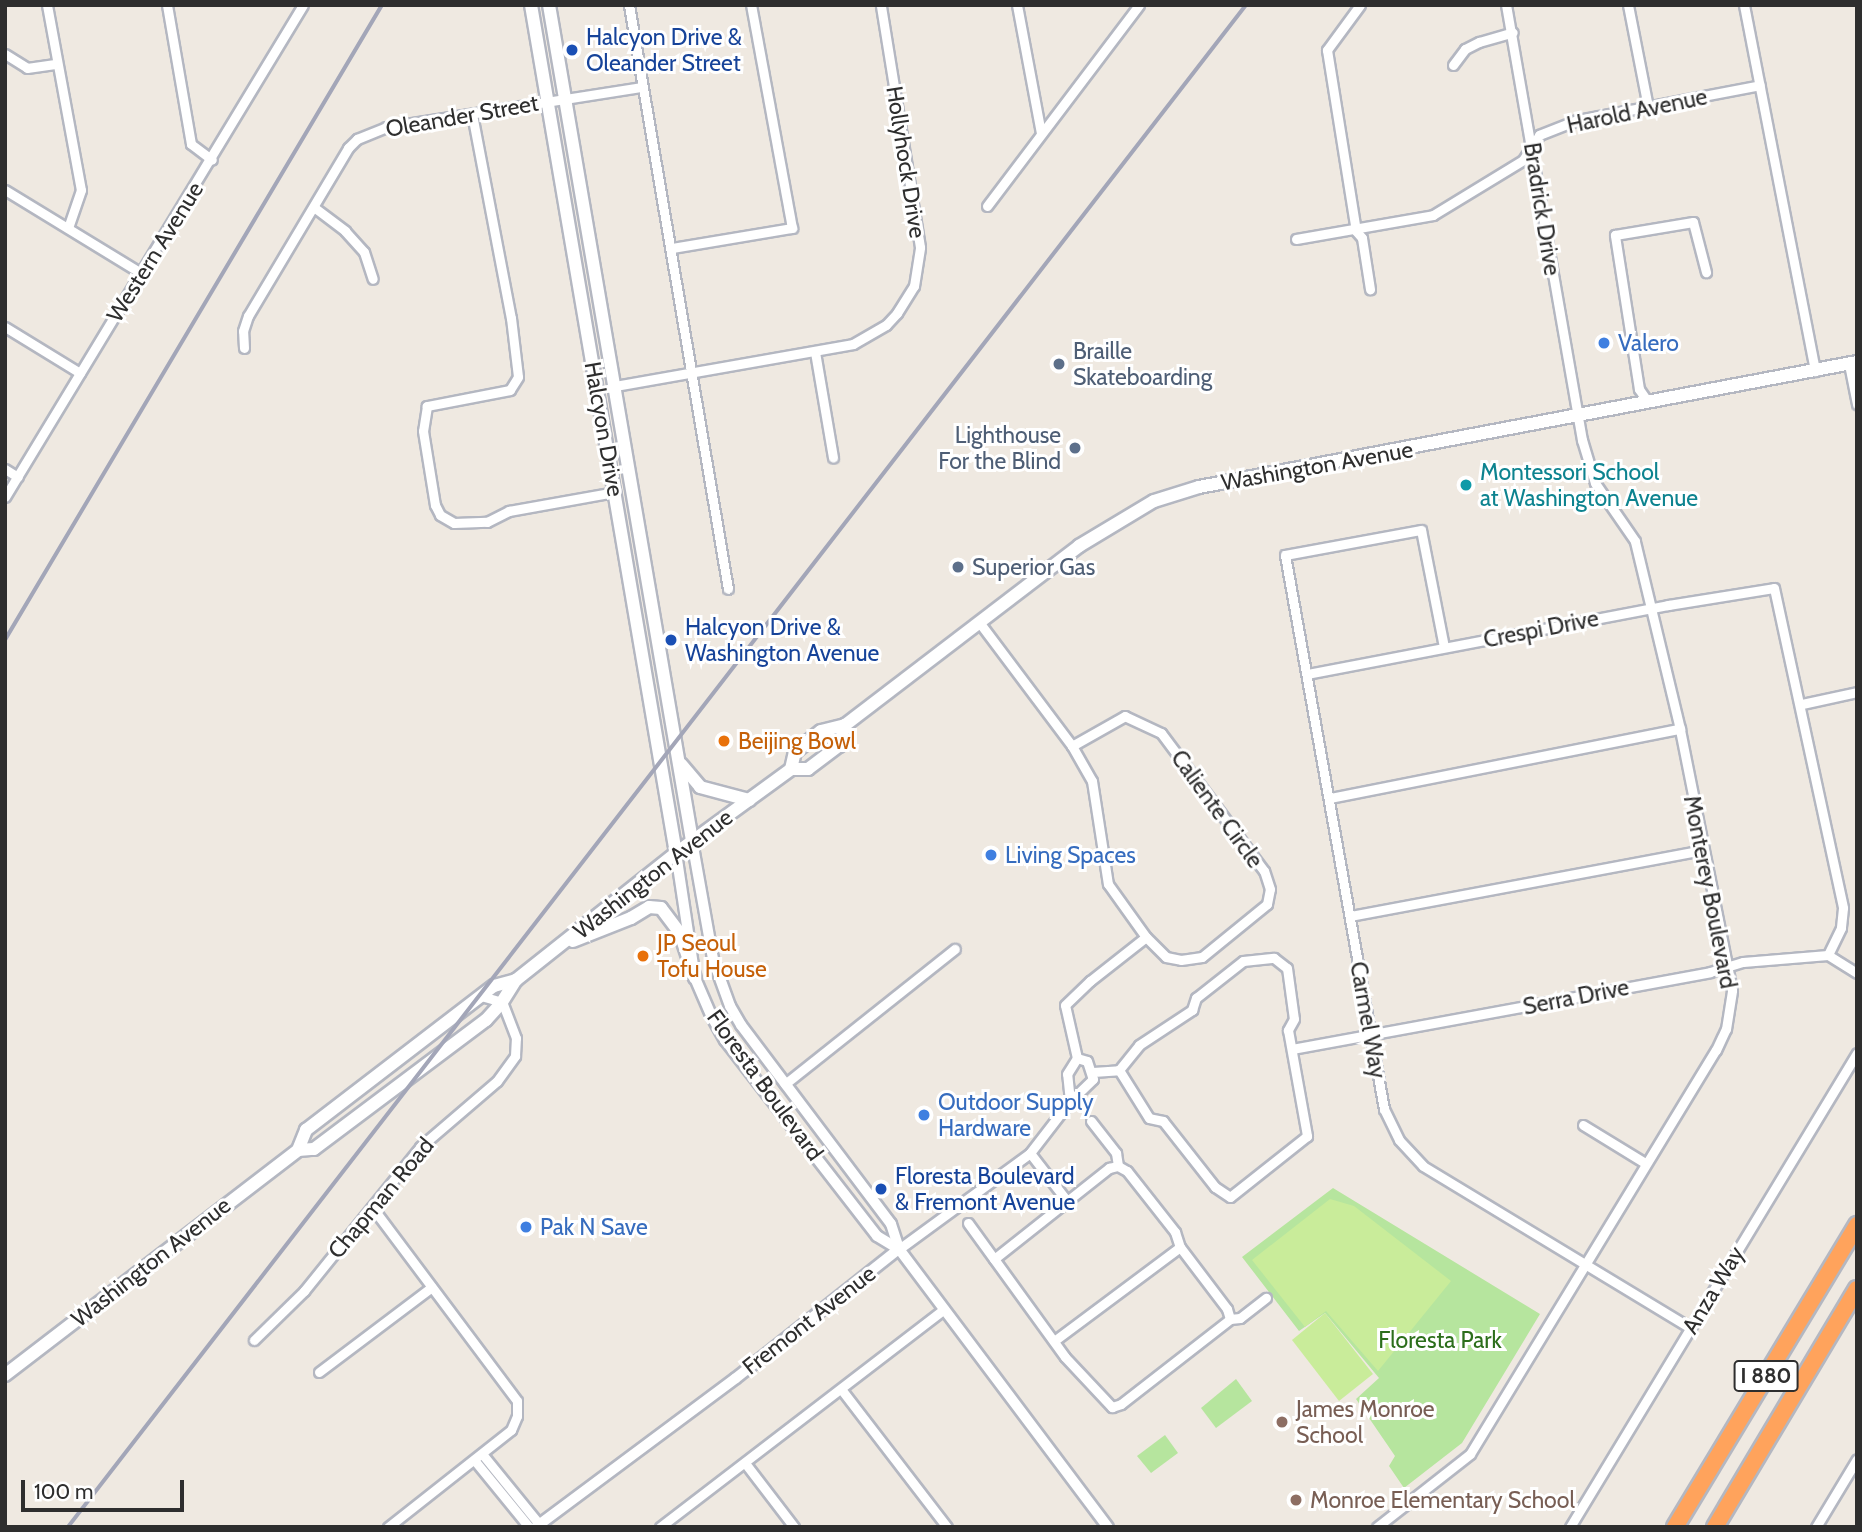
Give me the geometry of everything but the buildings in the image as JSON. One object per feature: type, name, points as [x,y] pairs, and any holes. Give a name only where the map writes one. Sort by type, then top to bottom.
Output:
[{"type":"highway","name":"I 880","points":[[1675,1527],[1857,1225]]},
{"type":"highway","name":"I 880","points":[[1715,1527],[1857,1289]]},
{"type":"main road","name":"Halcyon Drive","points":[[531,5],[676,853]]},
{"type":"main road","name":"Halcyon Drive","points":[[549,5],[692,841]]},
{"type":"main road","name":"Washington Avenue","points":[[791,769],[795,752],[826,728],[845,725],[1079,546],[1154,501],[1199,487],[1853,363]]},
{"type":"main road","name":"Washington Avenue","points":[[298,1150],[314,1149],[486,1020],[516,980],[692,841],[791,769],[808,769],[839,746],[845,725]]},
{"type":"main road","points":[[680,762],[700,787],[748,800]]},
{"type":"main road","points":[[559,946],[631,918],[649,906],[662,908],[680,933],[695,978]]},
{"type":"main road","name":"Washington Avenue","points":[[5,1375],[298,1150],[306,1130],[494,986],[516,980]]},
{"type":"street","points":[[47,5],[81,190],[68,228]]},
{"type":"street","points":[[167,5],[191,144],[212,160]]},
{"type":"street","name":"Western Avenue","points":[[5,497],[212,160],[303,5]]},
{"type":"street","points":[[629,5],[729,589]]},
{"type":"street","points":[[672,248],[792,229],[751,5]]},
{"type":"street","name":"Hollyhock Drive","points":[[615,386],[853,344],[886,325],[907,299],[918,267],[918,227],[881,5]]},
{"type":"street","points":[[1017,5],[1041,132]]},
{"type":"street","points":[[1360,5],[1326,50],[1356,231],[1362,238],[1370,289]]},
{"type":"street","name":"Bradrick Drive","points":[[1506,5],[1513,32],[1576,414]]},
{"type":"street","points":[[1628,5],[1648,107]]},
{"type":"street","points":[[1744,5],[1815,371]]},
{"type":"street","points":[[987,206],[1139,6]]},
{"type":"street","points":[[1452,65],[1465,49],[1513,32]]},
{"type":"street","points":[[5,54],[27,68],[57,64]]},
{"type":"street","name":"Harold Avenue","points":[[1296,239],[1356,231],[1433,215],[1450,208],[1523,160],[1539,135],[1577,120],[1760,85]]},
{"type":"street","name":"Oleander Street","points":[[244,348],[243,331],[248,316],[315,208],[348,148],[357,139],[386,127],[641,86]]},
{"type":"street","points":[[472,114],[516,352],[518,377],[510,390],[428,406],[423,431],[435,505],[440,515],[454,523],[487,522],[509,511],[615,492]]},
{"type":"street","points":[[5,190],[141,273]]},
{"type":"street","points":[[315,208],[345,231],[364,252],[373,279]]},
{"type":"street","points":[[1648,402],[1639,389],[1615,235],[1693,222],[1706,272]]},
{"type":"street","points":[[5,327],[80,373]]},
{"type":"street","points":[[815,352],[833,457]]},
{"type":"street","points":[[1853,363],[1857,404]]},
{"type":"street","name":"Monterey Boulevard","points":[[1377,1527],[1471,1454],[1726,1029],[1732,990],[1728,966],[1653,608],[1635,541],[1595,483],[1576,414]]},
{"type":"street","points":[[5,469],[18,477]]},
{"type":"street","name":"Carmel Way","points":[[1444,647],[1421,530],[1284,555],[1330,797],[1369,1035],[1384,1108],[1399,1140],[1423,1166],[1690,1328]]},
{"type":"street","name":"Crespi Drive","points":[[1307,674],[1653,608],[1774,588],[1802,704]]},
{"type":"street","points":[[979,622],[1072,747],[1092,781],[1108,884],[1146,937],[1090,981],[1065,1005],[1077,1058],[1067,1074],[1070,1101]]},
{"type":"street","points":[[1857,692],[1802,704],[1843,908],[1841,928],[1828,955],[1857,973]]},
{"type":"street","name":"Caliente Circle","points":[[1072,747],[1125,716],[1161,733],[1264,871],[1270,889],[1267,904],[1202,957],[1181,960],[1166,957],[1146,937]]},
{"type":"street","points":[[1330,797],[1679,729]]},
{"type":"street","name":"Floresta Boulevard","points":[[692,841],[717,974],[741,1025],[891,1224],[899,1249],[1108,1527]]},
{"type":"street","points":[[1350,916],[1702,850]]},
{"type":"street","name":"Floresta Boulevard","points":[[676,853],[695,978],[702,999],[725,1040],[877,1236],[899,1249]]},
{"type":"street","points":[[785,1084],[955,949]]},
{"type":"street","name":"Serra Drive","points":[[1292,1049],[1728,966],[1828,955]]},
{"type":"street","points":[[1077,1058],[1087,1061],[1093,1072],[1119,1070],[1139,1045],[1192,1010],[1196,998],[1242,961],[1274,958],[1287,968],[1294,1019],[1288,1030],[1307,1136],[1230,1197],[1215,1187],[1163,1121],[1149,1118],[1119,1070]]},
{"type":"street","points":[[481,996],[502,1002]]},
{"type":"street","name":"Chapman Road","points":[[254,1340],[304,1291],[420,1147],[497,1081],[515,1056],[516,1038],[502,1002]]},
{"type":"street","name":"Anza Way","points":[[1570,1527],[1857,1053]]},
{"type":"street","name":"Fremont Avenue","points":[[535,1526],[736,1378],[899,1249],[1030,1153],[1070,1101],[1093,1079],[1093,1072]]},
{"type":"street","points":[[1091,1121],[1116,1153],[1118,1166]]},
{"type":"street","points":[[1583,1125],[1645,1163]]},
{"type":"street","points":[[1030,1153],[1067,1201]]},
{"type":"street","points":[[994,1259],[1109,1168],[1118,1166],[1127,1171],[1175,1232],[1180,1247],[1227,1309],[1230,1319]]},
{"type":"street","points":[[372,1207],[517,1401],[517,1416],[511,1430],[479,1458],[388,1527]]},
{"type":"street","points":[[968,1223],[1054,1341],[1104,1402],[1112,1406],[1121,1404],[1230,1319],[1240,1318],[1266,1298]]},
{"type":"street","points":[[1054,1341],[1180,1247]]},
{"type":"street","points":[[319,1372],[432,1287]]},
{"type":"street","points":[[660,1527],[944,1309]]},
{"type":"street","points":[[841,1389],[947,1527]]},
{"type":"street","points":[[479,1458],[535,1526]]},
{"type":"street","points":[[1816,1527],[1857,1459]]},
{"type":"street","points":[[745,1462],[794,1527]]},
{"type":"green space","name":"Floresta Park","points":[[1333,1188],[1540,1314],[1462,1443],[1404,1488],[1389,1466],[1395,1456],[1356,1399],[1379,1378],[1325,1313],[1299,1331],[1242,1257]]},
{"type":"green space","points":[[1330,1199],[1354,1206],[1451,1281],[1378,1371],[1326,1311],[1305,1327],[1252,1260]]},
{"type":"green space","points":[[1325,1313],[1373,1374],[1339,1401],[1292,1340]]},
{"type":"green space","points":[[1236,1379],[1252,1401],[1216,1428],[1201,1408]]},
{"type":"green space","points":[[1165,1435],[1178,1453],[1151,1473],[1137,1456]]},
{"type":"railway","points":[[5,640],[382,5]]},
{"type":"railway","points":[[68,1527],[1246,5]]},
{"type":"place","name":"Halcyon Drive & Oleander Street","points":[[572,50]]},
{"type":"place","name":"Valero","points":[[1604,343]]},
{"type":"place","name":"Braille Skateboarding","points":[[1059,364]]},
{"type":"place","name":"Lighthouse For the Blind","points":[[1075,448]]},
{"type":"place","name":"Montessori School at Washington Avenue","points":[[1466,485]]},
{"type":"place","name":"Superior Gas","points":[[958,567]]},
{"type":"place","name":"Halcyon Drive & Washington Avenue","points":[[671,640]]},
{"type":"place","name":"Beijing Bowl","points":[[724,741]]},
{"type":"place","name":"Living Spaces","points":[[991,855]]},
{"type":"place","name":"JP Seoul Tofu House","points":[[643,956]]},
{"type":"place","name":"Outdoor Supply Hardware","points":[[924,1115]]},
{"type":"place","name":"Floresta Boulevard & Fremont Avenue","points":[[881,1189]]},
{"type":"place","name":"Pak N Save","points":[[526,1227]]},
{"type":"place","name":"James Monroe School","points":[[1282,1422]]},
{"type":"place","name":"Monroe Elementary School","points":[[1296,1500]]}]
